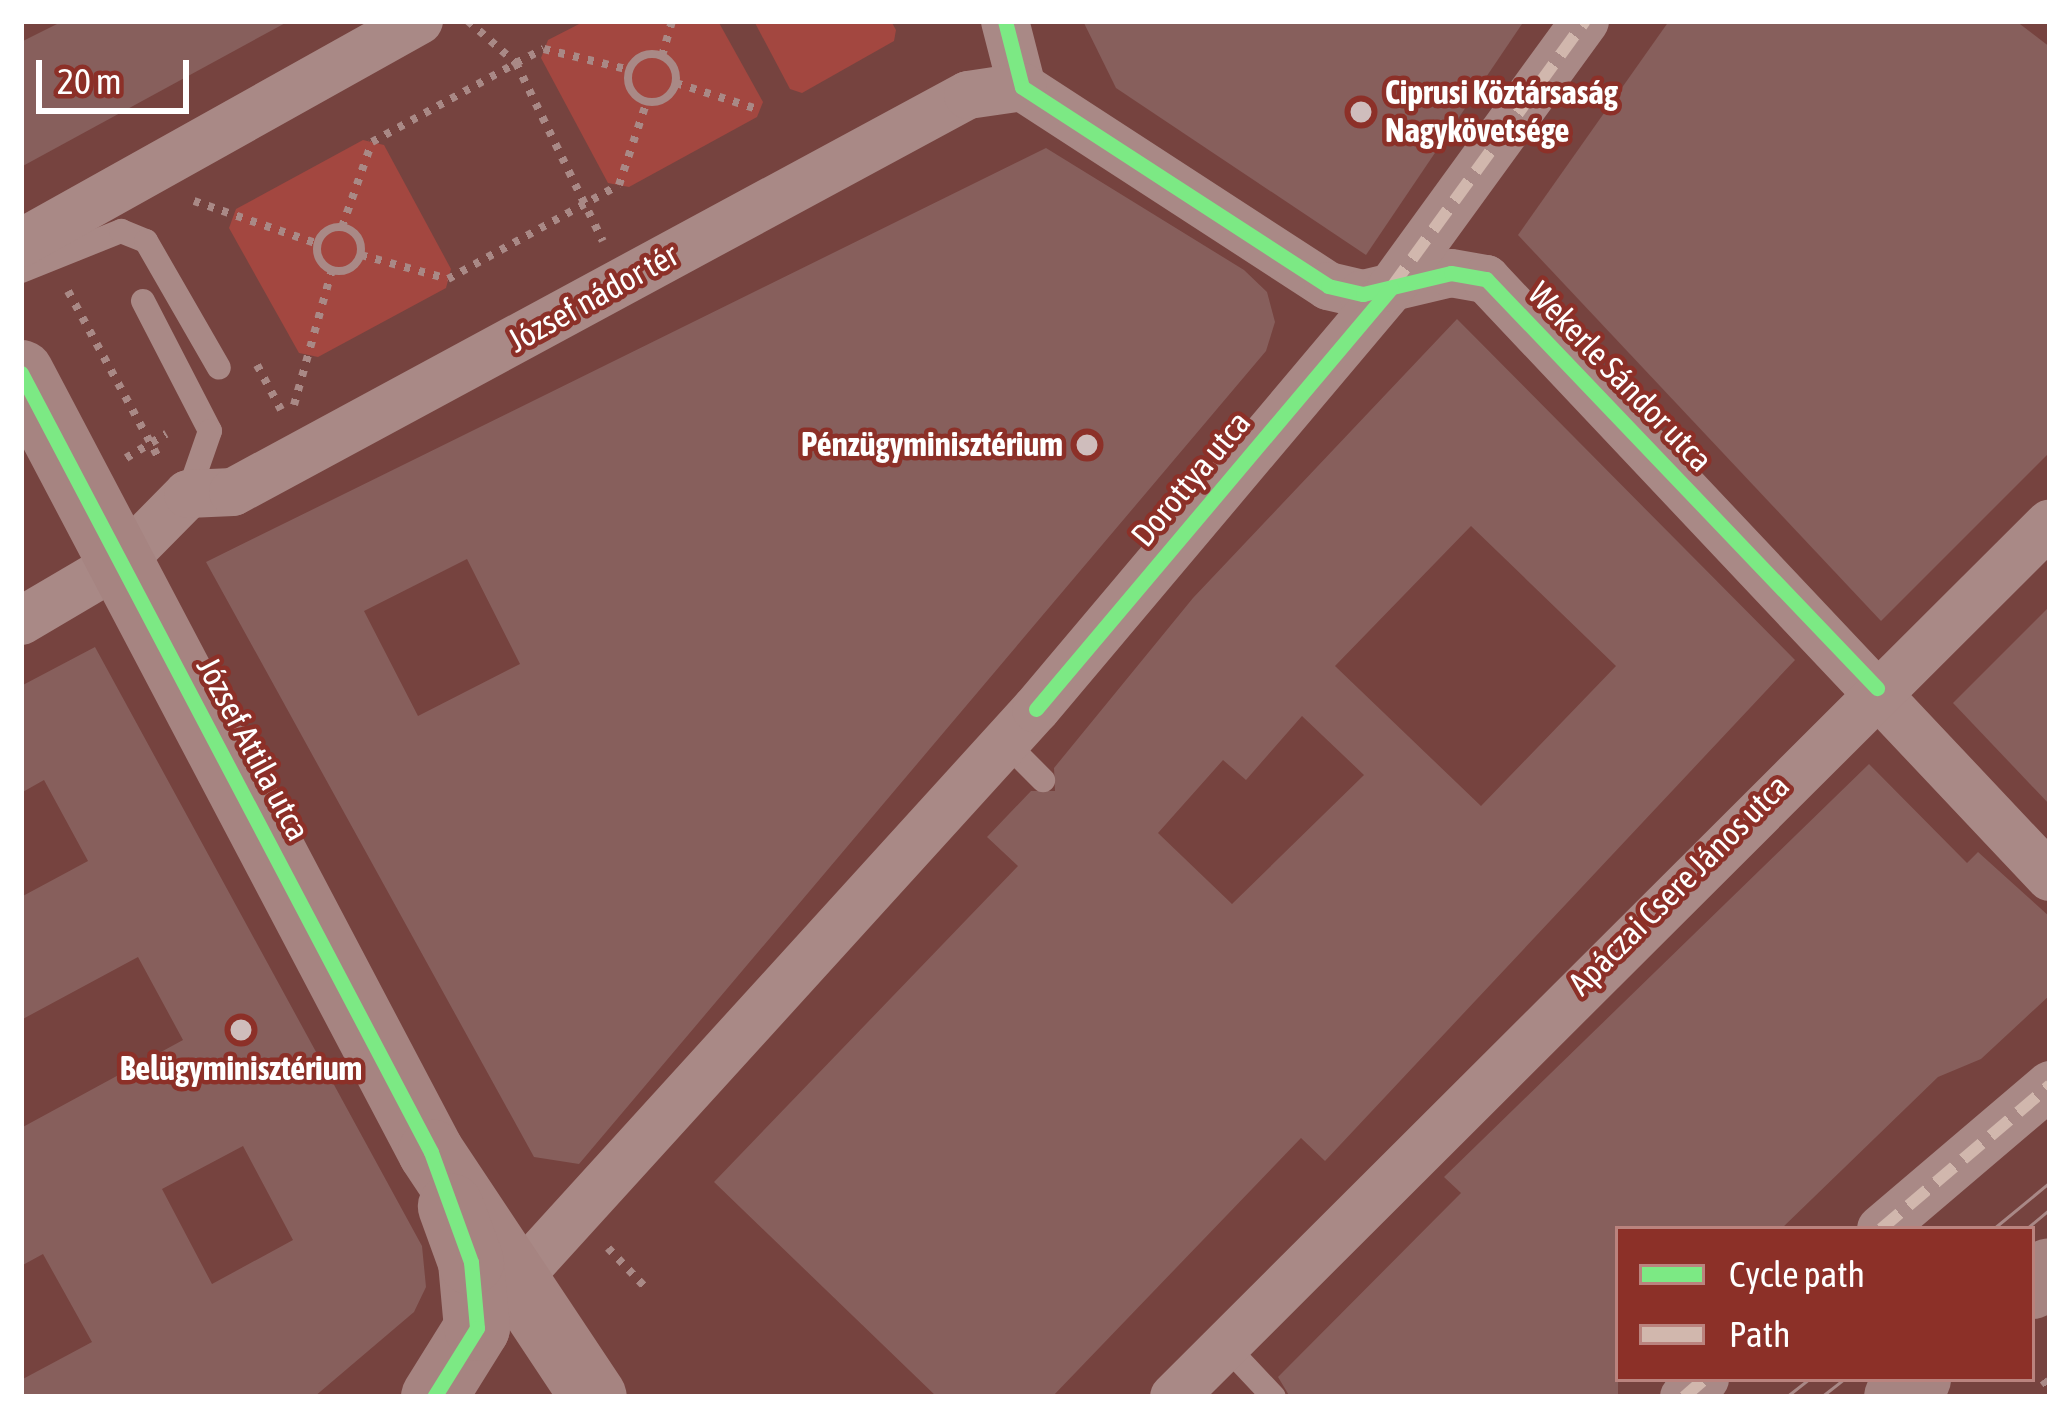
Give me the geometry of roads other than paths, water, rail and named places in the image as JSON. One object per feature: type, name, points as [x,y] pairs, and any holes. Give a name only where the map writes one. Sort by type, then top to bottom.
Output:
[{"type":"street","points":[[37,253],[419,21]]},
{"type":"street","points":[[1005,21],[1022,86]]},
{"type":"street","name":"Dorottya utca","points":[[520,1276],[1020,726],[1391,288],[1585,21]]},
{"type":"street","name":"József nádor tér","points":[[176,482],[233,492],[968,95],[1022,86]]},
{"type":"street","name":"Wekerle Sándor utca","points":[[1022,86],[1328,286],[1363,294],[1451,272],[1486,279],[1877,688],[2050,878]]},
{"type":"street","name":"József Attila utca","points":[[21,374],[431,1153]]},
{"type":"street","points":[[21,621],[121,562],[176,482]]},
{"type":"street","name":"Apáczai Csere János utca","points":[[1174,1397],[1877,688],[2050,523]]},
{"type":"street","points":[[1885,1226],[2050,1085]]},
{"type":"street","points":[[431,1153],[520,1276],[594,1397]]},
{"type":"street","points":[[431,1153],[471,1262],[477,1328],[434,1397]]},
{"type":"lane","points":[[21,271],[37,253],[121,231],[146,241],[220,368]]},
{"type":"lane","points":[[143,301],[210,431],[176,482]]},
{"type":"lane","points":[[1020,726],[1043,780]]},
{"type":"lane","points":[[1225,1346],[1271,1396]]},
{"type":"tram line","points":[[1997,1226],[2050,1182]]},
{"type":"tram line","points":[[2030,1226],[2050,1209]]},
{"type":"tram line","points":[[1786,1397],[1805,1382]]},
{"type":"tram line","points":[[1821,1397],[1840,1382]]},
{"type":"place","name":"Ciprusi Köztársaság Nagykövetsége","points":[[1361,112]]},
{"type":"place","name":"Pénzügyminisztérium","points":[[1087,445]]},
{"type":"place","name":"Belügyminisztérium","points":[[241,1030]]}]
